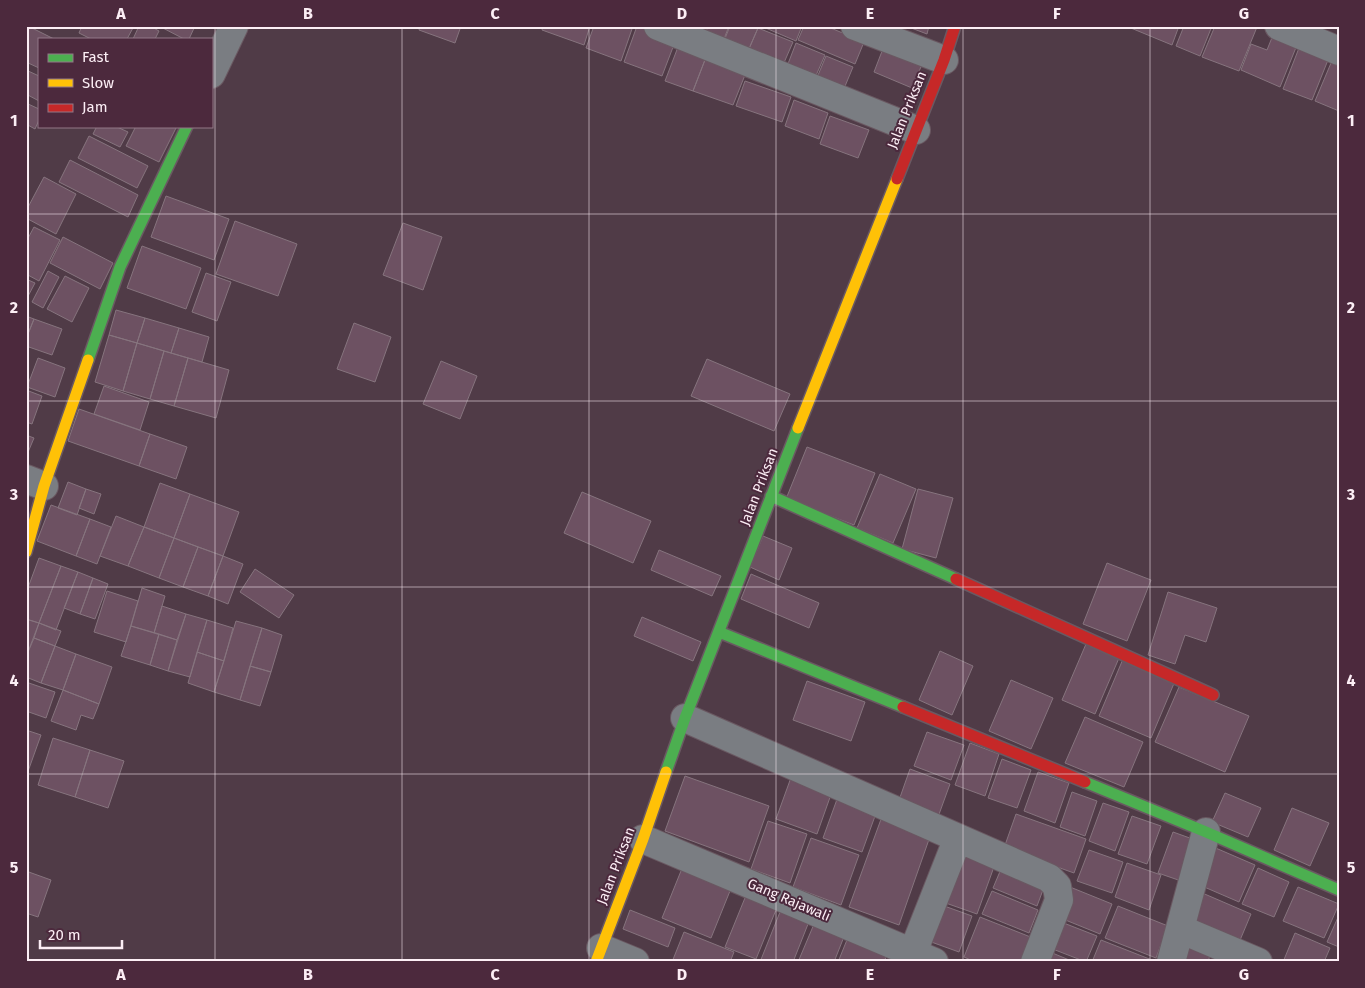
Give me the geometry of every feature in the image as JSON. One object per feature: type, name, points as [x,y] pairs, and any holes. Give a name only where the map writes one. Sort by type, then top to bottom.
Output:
[{"type":"street","points":[[212,72],[234,26]]},
{"type":"street","points":[[658,26],[916,130]]},
{"type":"street","points":[[855,26],[944,60]]},
{"type":"street","name":"Jalan Priksan","points":[[598,955],[643,839],[685,718],[944,60],[955,26]]},
{"type":"street","points":[[1279,26],[1339,51]]},
{"type":"street","points":[[26,552],[35,482],[120,267],[186,128]]},
{"type":"street","points":[[771,496],[1213,695]]},
{"type":"street","points":[[719,632],[1206,832],[1339,890]]},
{"type":"street","points":[[685,718],[1049,878],[1058,886],[1059,900],[1035,962]]},
{"type":"street","points":[[1171,962],[1206,832]]},
{"type":"street","points":[[924,957],[958,838]]},
{"type":"street","name":"Gang Rajawali","points":[[643,839],[924,957]]},
{"type":"street","points":[[1180,929],[1258,962]]},
{"type":"street","points":[[598,955],[635,962]]},
{"type":"building","points":[[82,26],[134,26],[128,38],[89,38],[79,33]]},
{"type":"building","points":[[139,26],[150,26],[159,31],[156,38],[133,38]]},
{"type":"building","points":[[159,26],[195,26],[189,38],[182,38]]},
{"type":"building","points":[[420,26],[461,26],[455,43],[419,30]]},
{"type":"building","points":[[543,26],[590,26],[584,45],[542,30]]},
{"type":"building","points":[[594,26],[633,26],[621,61],[586,48]]},
{"type":"building","points":[[637,26],[654,26],[678,34],[662,76],[624,62]]},
{"type":"building","points":[[708,26],[729,26],[722,44],[704,38]]},
{"type":"building","points":[[730,26],[754,26],[758,28],[748,51],[724,41]]},
{"type":"building","points":[[761,26],[802,26],[796,41]]},
{"type":"building","points":[[804,26],[826,26],[864,42],[855,64],[798,40]]},
{"type":"building","points":[[906,26],[929,26],[927,34]]},
{"type":"building","points":[[1126,26],[1179,26],[1172,45]]},
{"type":"building","points":[[1184,26],[1212,26],[1200,56],[1176,46]]},
{"type":"building","points":[[1215,26],[1257,27],[1239,71],[1202,57]]},
{"type":"building","points":[[30,27],[52,38],[38,38],[38,68],[26,62],[26,35]]},
{"type":"building","points":[[758,28],[793,42],[783,65],[748,51]]},
{"type":"building","points":[[1273,35],[1297,45],[1280,87],[1241,70],[1251,44],[1267,50]]},
{"type":"building","points":[[796,43],[825,55],[814,80],[786,69]]},
{"type":"building","points":[[884,46],[923,62],[912,88],[874,72]]},
{"type":"building","points":[[678,47],[706,57],[693,91],[665,81]]},
{"type":"building","points":[[1299,48],[1328,60],[1312,100],[1283,89]]},
{"type":"building","points":[[826,56],[853,67],[843,91],[816,80]]},
{"type":"building","points":[[705,60],[745,75],[733,105],[693,91]]},
{"type":"building","points":[[1331,63],[1339,66],[1339,111],[1315,101]]},
{"type":"building","points":[[26,70],[38,76],[38,100],[26,94]]},
{"type":"building","points":[[745,81],[791,97],[782,122],[736,106]]},
{"type":"building","points":[[794,100],[828,113],[819,139],[785,126]]},
{"type":"building","points":[[26,103],[38,109],[38,122],[35,129],[26,124]]},
{"type":"building","points":[[830,116],[869,130],[858,158],[820,144]]},
{"type":"building","points":[[96,128],[119,128],[128,132],[120,147],[93,134]]},
{"type":"building","points":[[135,128],[176,128],[159,162],[126,146]]},
{"type":"building","points":[[89,136],[148,166],[137,188],[78,158]]},
{"type":"building","points":[[70,160],[138,195],[128,217],[59,182]]},
{"type":"building","points":[[44,177],[76,194],[56,234],[26,218],[26,211]]},
{"type":"building","points":[[166,196],[229,219],[214,260],[151,237]]},
{"type":"building","points":[[235,221],[297,244],[278,296],[216,274]]},
{"type":"building","points":[[403,223],[442,237],[423,290],[383,275]]},
{"type":"building","points":[[34,227],[60,240],[39,281],[26,274],[26,242]]},
{"type":"building","points":[[63,237],[113,263],[100,289],[50,263]]},
{"type":"building","points":[[142,246],[201,268],[186,309],[127,288]]},
{"type":"building","points":[[48,271],[59,277],[43,308],[32,302]]},
{"type":"building","points":[[206,273],[231,282],[217,321],[192,312]]},
{"type":"building","points":[[65,276],[89,288],[72,322],[47,309]]},
{"type":"building","points":[[26,279],[35,283],[26,300]]},
{"type":"building","points":[[116,310],[145,318],[137,343],[109,335]]},
{"type":"building","points":[[26,316],[34,319],[26,339]]},
{"type":"building","points":[[145,318],[179,328],[171,353],[137,343]]},
{"type":"building","points":[[34,319],[62,329],[52,355],[26,346],[26,339]]},
{"type":"building","points":[[354,323],[391,337],[375,382],[337,369]]},
{"type":"building","points":[[179,328],[209,337],[202,362],[171,353]]},
{"type":"building","points":[[109,335],[137,343],[123,391],[95,382]]},
{"type":"building","points":[[137,343],[164,351],[150,399],[123,391]]},
{"type":"building","points":[[164,351],[188,358],[174,406],[150,399]]},
{"type":"building","points":[[38,358],[65,368],[55,397],[27,387]]},
{"type":"building","points":[[188,358],[229,370],[216,418],[174,406]]},
{"type":"building","points":[[707,359],[790,394],[774,431],[691,396]]},
{"type":"building","points":[[441,361],[477,376],[460,419],[423,404]]},
{"type":"building","points":[[104,386],[149,402],[140,430],[94,414]]},
{"type":"building","points":[[26,390],[42,396],[32,424],[26,422]]},
{"type":"building","points":[[79,409],[150,434],[139,466],[68,441]]},
{"type":"building","points":[[150,434],[187,447],[176,479],[139,466]]},
{"type":"building","points":[[26,435],[34,438],[26,457]]},
{"type":"building","points":[[807,447],[875,473],[854,525],[786,499]]},
{"type":"building","points":[[880,474],[916,489],[893,543],[857,528]]},
{"type":"building","points":[[68,482],[86,489],[77,515],[58,508]]},
{"type":"building","points":[[160,483],[190,494],[174,538],[144,527]]},
{"type":"building","points":[[86,489],[101,494],[94,514],[79,508]]},
{"type":"building","points":[[918,489],[953,498],[936,558],[902,549]]},
{"type":"building","points":[[582,492],[651,521],[633,563],[564,533]]},
{"type":"building","points":[[190,494],[239,512],[223,556],[174,538]]},
{"type":"building","points":[[51,505],[90,519],[76,556],[37,541]]},
{"type":"building","points":[[116,516],[144,527],[128,566],[100,556]]},
{"type":"building","points":[[90,519],[111,527],[97,564],[76,556]]},
{"type":"building","points":[[144,527],[174,538],[159,578],[128,566]]},
{"type":"building","points":[[763,536],[792,548],[779,580],[750,567]]},
{"type":"building","points":[[174,538],[198,547],[183,587],[159,578]]},
{"type":"building","points":[[198,547],[223,556],[208,596],[183,587]]},
{"type":"building","points":[[659,550],[721,576],[712,596],[651,570]]},
{"type":"building","points":[[223,556],[243,564],[228,604],[208,596]]},
{"type":"building","points":[[39,558],[61,566],[39,623],[26,619],[26,593]]},
{"type":"building","points":[[1107,563],[1151,580],[1127,641],[1083,624]]},
{"type":"building","points":[[61,566],[78,572],[56,630],[39,623]]},
{"type":"building","points":[[255,569],[294,595],[279,618],[240,592]]},
{"type":"building","points":[[78,572],[93,578],[80,614],[64,608]]},
{"type":"building","points":[[751,574],[819,603],[809,628],[741,599]]},
{"type":"building","points":[[93,578],[108,584],[95,619],[80,614]]},
{"type":"building","points":[[142,588],[165,596],[154,633],[131,626]]},
{"type":"building","points":[[107,591],[138,601],[126,642],[94,632]]},
{"type":"building","points":[[1168,592],[1217,608],[1206,642],[1185,635],[1175,664],[1148,655]]},
{"type":"building","points":[[162,606],[186,614],[177,640],[154,633]]},
{"type":"building","points":[[186,614],[207,620],[190,677],[168,671]]},
{"type":"building","points":[[642,617],[701,642],[693,661],[634,636]]},
{"type":"building","points":[[26,619],[39,623],[26,657]]},
{"type":"building","points":[[207,620],[233,628],[224,661],[197,652]]},
{"type":"building","points":[[236,621],[262,628],[240,700],[214,692]]},
{"type":"building","points":[[39,623],[61,631],[55,646],[34,638]]},
{"type":"building","points":[[131,626],[159,634],[150,665],[121,656]]},
{"type":"building","points":[[262,628],[282,635],[271,672],[250,666]]},
{"type":"building","points":[[159,634],[177,640],[168,671],[150,665]]},
{"type":"building","points":[[34,638],[55,646],[41,683],[26,677],[26,657]]},
{"type":"building","points":[[1086,644],[1119,658],[1095,714],[1062,700]]},
{"type":"building","points":[[55,646],[76,654],[63,690],[41,683]]},
{"type":"building","points":[[940,651],[973,666],[952,715],[919,700]]},
{"type":"building","points":[[197,652],[224,661],[214,692],[188,683]]},
{"type":"building","points":[[76,654],[112,667],[99,704],[63,690]]},
{"type":"building","points":[[1123,659],[1175,681],[1151,738],[1099,716]]},
{"type":"building","points":[[250,666],[271,672],[260,706],[240,700]]},
{"type":"building","points":[[1011,680],[1053,698],[1031,749],[989,731]]},
{"type":"building","points":[[807,681],[865,702],[851,741],[793,720]]},
{"type":"building","points":[[26,682],[55,692],[46,718],[26,711]]},
{"type":"building","points":[[1179,687],[1249,716],[1225,772],[1155,742]]},
{"type":"building","points":[[63,690],[99,704],[93,719],[81,715],[76,730],[51,721]]},
{"type":"building","points":[[1085,717],[1143,742],[1124,787],[1065,763]]},
{"type":"building","points":[[26,730],[41,735],[26,777]]},
{"type":"building","points":[[927,732],[964,745],[951,780],[914,766]]},
{"type":"building","points":[[53,738],[90,750],[75,797],[38,785]]},
{"type":"building","points":[[970,743],[999,754],[985,796],[955,785]]},
{"type":"building","points":[[90,750],[124,761],[108,808],[75,797]]},
{"type":"building","points":[[1002,759],[1031,770],[1017,808],[988,798]]},
{"type":"building","points":[[910,769],[950,784],[938,817],[898,803]]},
{"type":"building","points":[[793,772],[834,786],[817,834],[776,819]]},
{"type":"building","points":[[1038,772],[1069,783],[1055,823],[1024,811]]},
{"type":"building","points":[[685,776],[769,806],[749,862],[665,831]]},
{"type":"building","points":[[840,791],[879,805],[862,852],[823,838]]},
{"type":"building","points":[[1072,792],[1097,801],[1085,836],[1060,827]]},
{"type":"building","points":[[1225,793],[1261,808],[1248,837],[1212,822]]},
{"type":"building","points":[[1103,803],[1129,812],[1115,851],[1089,841]]},
{"type":"building","points":[[1292,808],[1329,823],[1310,866],[1274,850]]},
{"type":"building","points":[[884,811],[933,828],[899,925],[849,907]]},
{"type":"building","points":[[1016,814],[1086,839],[1074,873],[1004,848]]},
{"type":"building","points":[[1132,816],[1161,826],[1147,864],[1118,854]]},
{"type":"building","points":[[768,821],[807,834],[790,883],[751,869]]},
{"type":"building","points":[[1173,832],[1201,842],[1187,883],[1158,873]]},
{"type":"building","points":[[811,838],[859,855],[841,905],[793,887]]},
{"type":"building","points":[[1211,846],[1255,865],[1239,902],[1195,883]]},
{"type":"building","points":[[1089,850],[1123,862],[1112,893],[1077,881]]},
{"type":"building","points":[[958,851],[995,864],[977,914],[940,901]]},
{"type":"building","points":[[685,861],[734,881],[711,938],[662,918]]},
{"type":"building","points":[[1004,862],[1047,879],[1037,906],[993,888]]},
{"type":"building","points":[[1127,863],[1161,875],[1149,910],[1115,897]]},
{"type":"building","points":[[1258,868],[1289,882],[1274,917],[1242,904]]},
{"type":"building","points":[[26,871],[51,880],[38,917],[26,913]]},
{"type":"building","points":[[1070,887],[1112,904],[1100,934],[1058,917]]},
{"type":"building","points":[[1298,887],[1339,904],[1324,938],[1283,921]]},
{"type":"building","points":[[749,888],[780,900],[756,959],[725,947]]},
{"type":"building","points":[[992,891],[1038,910],[1029,933],[982,914]]},
{"type":"building","points":[[1200,892],[1251,914],[1238,945],[1186,923]]},
{"type":"building","points":[[784,902],[812,914],[793,962],[760,962]]},
{"type":"building","points":[[936,903],[972,916],[959,952],[923,939]]},
{"type":"building","points":[[1118,906],[1168,926],[1156,958],[1105,938]]},
{"type":"building","points":[[630,910],[675,928],[668,947],[623,929]]},
{"type":"building","points":[[1339,915],[1339,947],[1327,942]]},
{"type":"building","points":[[817,917],[847,929],[834,962],[798,962]]},
{"type":"building","points":[[980,917],[1033,938],[1024,962],[975,962],[964,957]]},
{"type":"building","points":[[1056,920],[1097,936],[1086,962],[1045,946]]},
{"type":"building","points":[[851,930],[890,947],[884,962],[838,962]]},
{"type":"building","points":[[684,932],[734,952],[730,962],[672,962]]},
{"type":"building","points":[[1295,933],[1330,948],[1324,962],[1283,962]]},
{"type":"building","points":[[1186,937],[1213,945],[1208,962],[1178,962]]},
{"type":"building","points":[[1101,940],[1152,960],[1151,962],[1092,962]]},
{"type":"building","points":[[1050,952],[1074,962],[1046,962]]},
{"type":"traffic: fast","points":[[88,360],[120,267],[186,128]]},
{"type":"traffic: fast","points":[[666,772],[685,718],[798,428]]},
{"type":"traffic: fast","points":[[771,496],[956,579]]},
{"type":"traffic: fast","points":[[719,632],[903,707]]},
{"type":"traffic: fast","points":[[1085,782],[1339,890]]},
{"type":"traffic: slow","points":[[798,428],[897,179]]},
{"type":"traffic: slow","points":[[26,552],[44,486],[88,360]]},
{"type":"traffic: slow","points":[[596,962],[643,839],[666,772]]},
{"type":"traffic: jam","points":[[897,179],[944,60],[955,26]]},
{"type":"traffic: jam","points":[[956,579],[1213,695]]},
{"type":"traffic: jam","points":[[903,707],[1085,782]]}]
